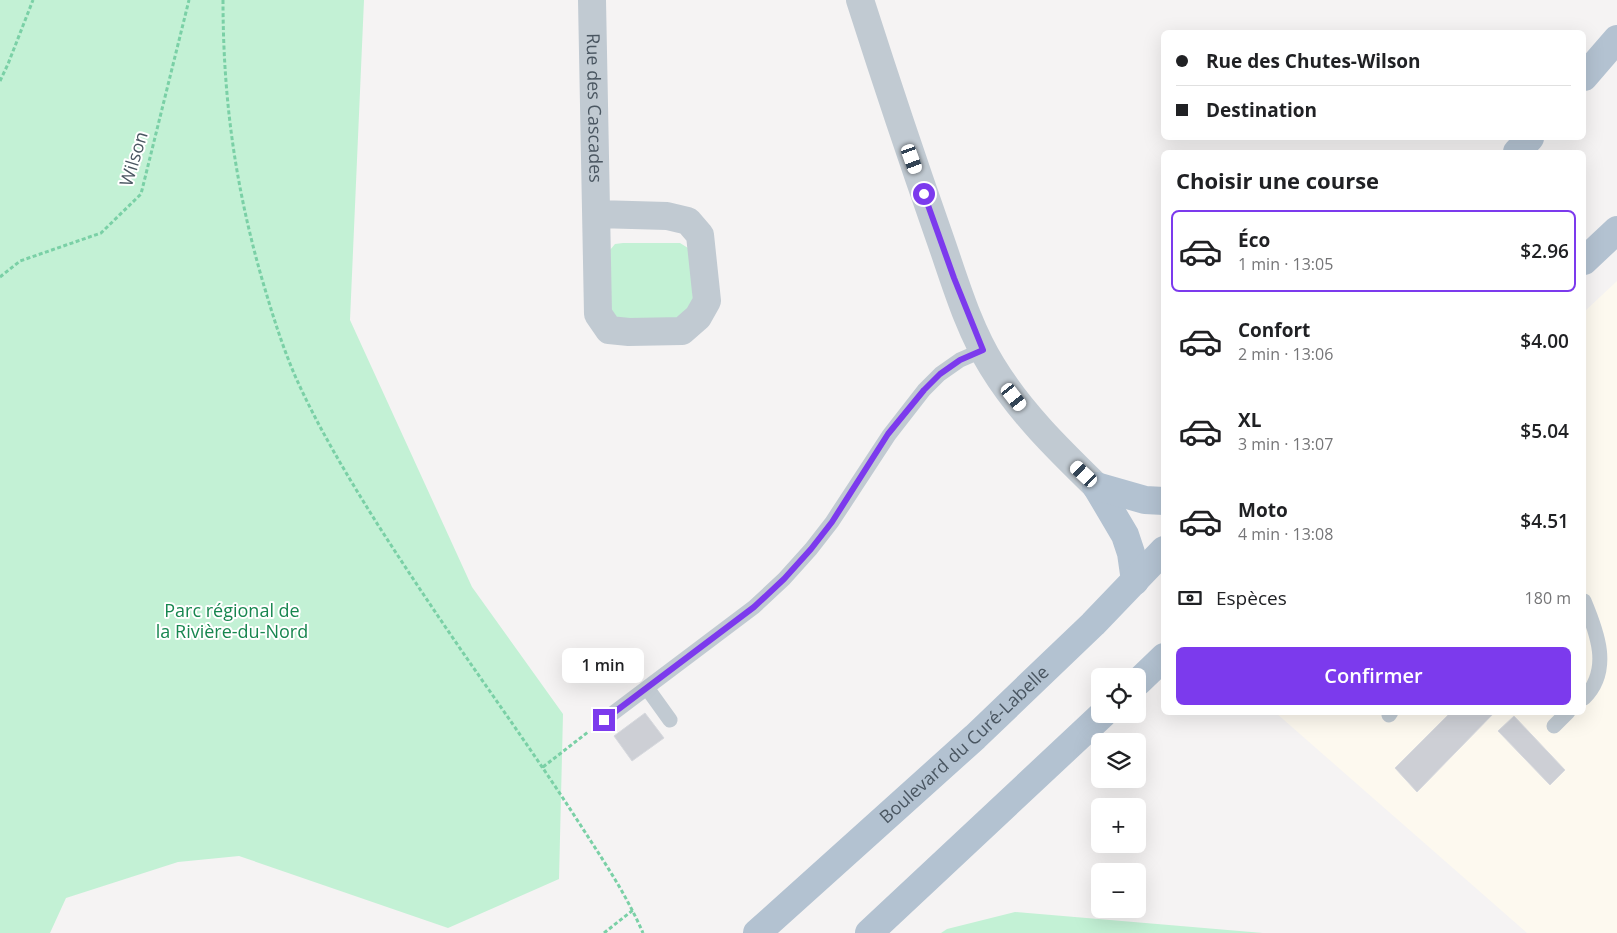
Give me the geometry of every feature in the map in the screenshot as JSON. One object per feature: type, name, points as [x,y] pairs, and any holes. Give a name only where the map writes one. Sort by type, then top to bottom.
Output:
[{"type":"main road","points":[[1586,74],[1617,39]]},
{"type":"main road","points":[[1519,150],[1528,140]]},
{"type":"main road","points":[[1586,259],[1617,230]]},
{"type":"main road","points":[[1096,486],[1146,500],[1161,501]]},
{"type":"main road","points":[[1096,486],[1126,535],[1131,553],[1134,581]]},
{"type":"main road","name":"Boulevard du Curé-Labelle","points":[[757,933],[975,737],[1093,624],[1161,553]]},
{"type":"main road","points":[[1146,674],[1161,660]]},
{"type":"main road","points":[[869,933],[1093,723]]},
{"type":"street","name":"Rue des Cascades","points":[[592,0],[598,314],[609,330],[629,332],[682,331],[698,317],[707,301],[700,235],[688,221],[667,216],[597,214]]},
{"type":"street","points":[[860,0],[899,124],[954,278],[983,350],[1006,386],[1040,430],[1096,486]]},
{"type":"lane","points":[[604,720],[754,607],[784,579],[832,522],[888,434],[924,390],[940,374],[960,360],[983,350]]},
{"type":"lane","points":[[1586,605],[1596,628],[1600,663],[1598,678],[1586,696]]},
{"type":"lane","points":[[647,688],[670,720]]},
{"type":"lane","points":[[1554,726],[1565,715]]},
{"type":"path","points":[[0,81],[33,0]]},
{"type":"path","name":"Wilson","points":[[0,277],[20,261],[101,234],[141,194],[189,0]]},
{"type":"path","points":[[223,0],[224,70],[236,174],[266,290],[279,334],[296,378],[342,466],[382,531],[447,630],[543,767],[610,870],[643,933]]},
{"type":"path","points":[[543,767],[590,731]]},
{"type":"path","points":[[604,933],[632,910]]},
{"type":"shaded area","points":[[1617,281],[1617,933],[1527,933],[1278,715],[1586,715],[1586,310]]},
{"type":"green space","name":"Parc régional de la Rivière-du-Nord","points":[[0,0],[364,0],[350,320],[472,587],[563,714],[559,879],[448,928],[239,856],[178,862],[66,898],[50,933],[0,933]]},
{"type":"green space","points":[[680,243],[688,248],[691,258],[693,300],[686,317],[621,324],[611,315],[610,250],[615,244]]},
{"type":"green space","points":[[1015,912],[1263,933],[941,933],[947,929]]},
{"type":"building","points":[[645,713],[664,738],[632,761],[614,736]]},
{"type":"building","points":[[1448,715],[1492,715],[1417,792],[1395,768]]},
{"type":"building","points":[[1514,716],[1565,770],[1550,785],[1498,731]]},
{"type":"route","points":[[604,720],[754,607],[784,579],[832,522],[888,434],[924,390],[940,374],[960,360],[983,350],[969,318],[924,194]]}]
